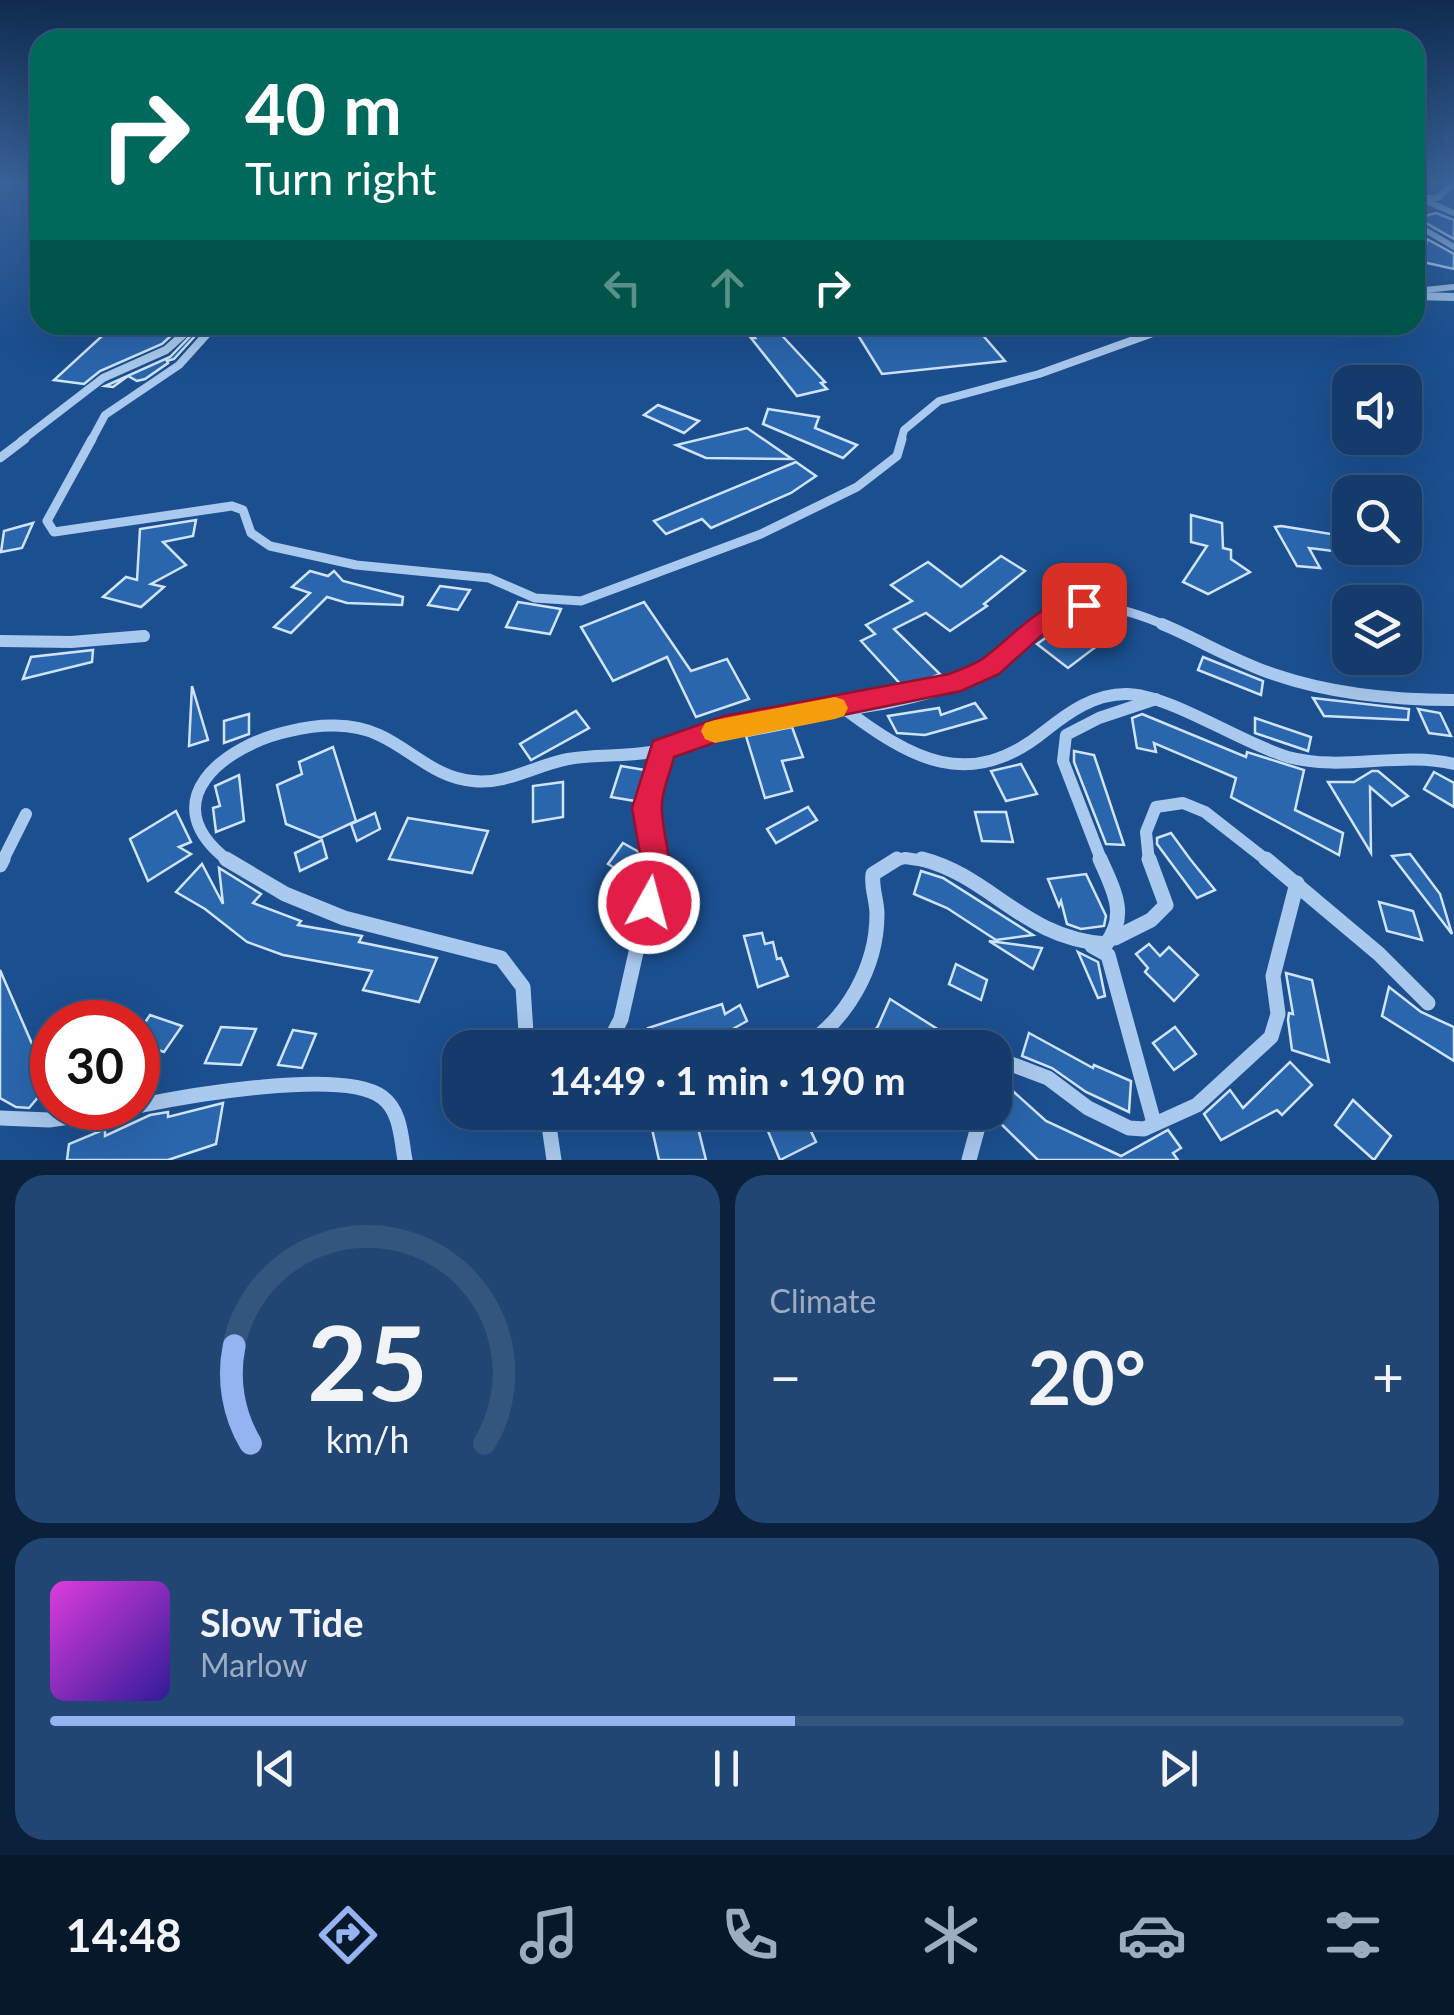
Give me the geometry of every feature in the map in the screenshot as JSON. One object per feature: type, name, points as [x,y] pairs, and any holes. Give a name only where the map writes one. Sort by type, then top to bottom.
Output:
[{"type":"street","points":[[1425,290],[1454,286]]},
{"type":"street","points":[[1425,293],[1454,296]]},
{"type":"street","points":[[0,458],[103,378],[166,350],[183,335]]},
{"type":"street","points":[[206,335],[179,365],[120,401],[99,422],[70,485],[48,521],[54,532],[232,506],[244,510],[251,533],[270,546],[356,565],[489,578],[535,598],[561,602],[581,601],[661,574],[760,534],[857,487],[897,456],[904,430],[939,400],[1039,374],[1147,335]]},
{"type":"street","points":[[527,1030],[526,987],[517,969],[501,958],[384,932],[308,905],[222,856],[207,837],[195,806],[206,773],[233,750],[271,736],[328,726],[377,735],[444,776],[466,782],[527,774],[554,762],[662,750],[724,728],[916,694],[972,676],[990,667],[1044,618],[1069,606],[1084,605],[1140,617],[1278,676],[1419,700],[1454,700]]},
{"type":"street","points":[[0,642],[144,636]]},
{"type":"street","points":[[842,706],[875,733],[906,750],[931,759],[980,764],[998,764],[1088,700],[1122,694],[1156,699],[1216,728],[1316,763],[1352,764],[1421,756],[1454,764]]},
{"type":"street","points":[[1110,940],[1120,918],[1119,903],[1089,840],[1069,780],[1064,762],[1066,735],[1099,718],[1156,699]]},
{"type":"street","points":[[615,1030],[654,880],[656,859],[646,808],[662,750]]},
{"type":"street","points":[[827,1030],[868,966],[877,912],[870,884],[873,874],[898,857],[922,858],[941,865],[1053,936],[1091,945],[1106,944],[1151,920],[1166,904],[1144,851],[1146,823],[1156,807],[1182,803],[1205,812],[1297,884],[1428,1004]]},
{"type":"street","points":[[0,865],[26,814]]},
{"type":"street","points":[[1012,1064],[1028,1068],[1117,1124],[1144,1129],[1197,1104],[1271,1036],[1278,1014],[1273,976],[1297,884]]},
{"type":"street","points":[[1091,945],[1108,955],[1154,1123]]},
{"type":"street","points":[[160,1102],[224,1088],[349,1086],[381,1096],[398,1116],[405,1160]]},
{"type":"street","points":[[0,1118],[30,1122]]},
{"type":"street","points":[[550,1130],[554,1160]]},
{"type":"street","points":[[970,1160],[978,1130]]},
{"type":"building","points":[[1427,239],[1454,254],[1454,269],[1425,262]]},
{"type":"building","points":[[103,335],[172,335],[162,344],[100,371],[84,384],[54,380]]},
{"type":"building","points":[[196,335],[174,359],[145,379],[137,381],[128,376],[113,387],[105,386],[170,357]]},
{"type":"building","points":[[753,335],[781,335],[827,389],[797,396],[751,338],[755,338]]},
{"type":"building","points":[[858,335],[983,335],[1005,361],[882,374]]},
{"type":"building","points":[[658,405],[699,421],[684,433],[644,415]]},
{"type":"building","points":[[768,409],[819,417],[815,428],[857,445],[843,458],[763,424]]},
{"type":"building","points":[[747,428],[792,459],[706,458],[676,445]]},
{"type":"building","points":[[796,462],[816,476],[791,493],[711,528],[702,519],[666,534],[654,521]]},
{"type":"building","points":[[1191,515],[1222,523],[1223,548],[1231,550],[1231,559],[1250,572],[1208,594],[1183,582],[1207,546],[1191,542]]},
{"type":"building","points":[[196,520],[193,536],[163,542],[186,565],[151,584],[164,587],[141,607],[103,597],[126,577],[137,580],[140,529]]},
{"type":"building","points":[[33,523],[22,548],[1,552],[4,531]]},
{"type":"building","points":[[1275,527],[1332,534],[1332,551],[1309,548],[1320,568],[1297,566]]},
{"type":"building","points":[[1001,556],[1025,571],[984,604],[987,606],[950,631],[926,613],[894,629],[940,674],[905,689],[861,641],[875,634],[866,625],[912,601],[891,585],[928,562],[961,587]]},
{"type":"building","points":[[310,571],[328,576],[334,571],[343,581],[403,597],[402,605],[347,603],[327,597],[291,633],[274,627],[310,593],[292,587]]},
{"type":"building","points":[[440,586],[470,590],[458,610],[428,605]]},
{"type":"building","points":[[518,602],[561,609],[550,634],[506,627]]},
{"type":"building","points":[[644,602],[691,671],[727,659],[749,699],[696,717],[667,657],[613,681],[581,627]]},
{"type":"building","points":[[1113,617],[1123,636],[1110,636],[1068,668],[1037,644],[1072,619]]},
{"type":"building","points":[[93,650],[92,662],[23,679],[31,657]]},
{"type":"building","points":[[1203,657],[1263,681],[1261,695],[1198,670]]},
{"type":"building","points":[[192,686],[208,740],[189,746]]},
{"type":"building","points":[[1313,698],[1409,709],[1408,720],[1324,716]]},
{"type":"building","points":[[975,703],[986,718],[925,735],[897,733],[888,716],[939,708],[941,715]]},
{"type":"building","points":[[1418,709],[1440,713],[1451,736],[1429,733]]},
{"type":"building","points":[[576,711],[589,728],[531,760],[520,744]]},
{"type":"building","points":[[249,714],[249,734],[224,743],[224,721]]},
{"type":"building","points":[[1142,714],[1246,757],[1247,752],[1304,770],[1295,810],[1343,833],[1339,855],[1231,797],[1236,778],[1154,743],[1156,752],[1137,748],[1132,718]]},
{"type":"building","points":[[1255,718],[1311,737],[1308,751],[1255,733]]},
{"type":"building","points":[[792,727],[803,757],[782,761],[792,791],[765,798],[746,736]]},
{"type":"building","points":[[333,747],[356,821],[320,838],[286,824],[277,785],[302,774],[299,762]]},
{"type":"building","points":[[1074,751],[1094,755],[1124,845],[1106,844],[1074,762]]},
{"type":"building","points":[[1021,764],[1037,794],[1006,801],[991,771]]},
{"type":"building","points":[[621,766],[645,770],[635,801],[611,797]]},
{"type":"building","points":[[1378,771],[1408,796],[1392,806],[1370,787],[1371,853],[1328,782],[1354,782]]},
{"type":"building","points":[[1434,772],[1454,783],[1454,807],[1424,789]]},
{"type":"building","points":[[239,775],[244,821],[216,832],[213,808],[220,806],[215,786]]},
{"type":"building","points":[[563,782],[563,817],[533,822],[533,786]]},
{"type":"building","points":[[808,807],[817,820],[776,843],[767,829]]},
{"type":"building","points":[[176,811],[191,842],[179,847],[191,854],[148,881],[130,839]]},
{"type":"building","points":[[975,812],[1006,812],[1013,842],[982,841]]},
{"type":"building","points":[[375,813],[380,829],[357,841],[351,824]]},
{"type":"building","points":[[408,818],[488,831],[472,873],[389,859]]},
{"type":"building","points":[[1171,833],[1215,890],[1197,898],[1157,844],[1157,838]]},
{"type":"building","points":[[322,840],[327,858],[300,871],[295,853]]},
{"type":"building","points":[[623,843],[646,856],[634,880],[608,864]]},
{"type":"building","points":[[1410,854],[1440,894],[1452,934],[1392,856]]},
{"type":"building","points":[[202,864],[223,904],[219,868],[261,894],[253,903],[301,921],[298,925],[362,936],[359,942],[437,958],[419,1002],[363,990],[372,971],[283,955],[247,942],[176,892]]},
{"type":"building","points":[[921,871],[943,878],[1033,935],[996,940],[947,908],[914,894]]},
{"type":"building","points":[[1086,874],[1106,916],[1104,926],[1081,929],[1067,924],[1061,901],[1059,906],[1048,879]]},
{"type":"building","points":[[1379,902],[1413,911],[1422,940],[1387,931]]},
{"type":"building","points":[[762,933],[765,944],[773,942],[777,959],[781,958],[788,976],[758,987],[744,936]]},
{"type":"building","points":[[989,941],[1042,948],[1033,969]]},
{"type":"building","points":[[1149,944],[1160,956],[1169,947],[1198,975],[1174,1001],[1145,972],[1148,968],[1136,954]]},
{"type":"building","points":[[1078,952],[1098,962],[1105,996],[1098,998]]},
{"type":"building","points":[[956,964],[987,980],[981,1000],[949,984]]},
{"type":"building","points":[[0,970],[30,1039],[30,1107],[16,1107],[0,1098]]},
{"type":"building","points":[[1286,973],[1312,980],[1329,1062],[1292,1050],[1288,1020],[1289,1013],[1293,1014]]},
{"type":"building","points":[[1389,987],[1421,1012],[1454,1027],[1454,1061],[1382,1016]]},
{"type":"building","points":[[890,999],[939,1030],[875,1030]]},
{"type":"building","points":[[722,1004],[725,1014],[740,1005],[747,1021],[731,1030],[648,1028]]},
{"type":"building","points":[[160,1018],[182,1026],[164,1052],[160,1051]]},
{"type":"building","points":[[221,1027],[256,1029],[241,1065],[205,1063]]},
{"type":"building","points":[[1175,1027],[1196,1054],[1174,1070],[1153,1043]]},
{"type":"building","points":[[293,1030],[316,1034],[302,1068],[278,1065]]},
{"type":"building","points":[[1029,1033],[1093,1068],[1094,1065],[1131,1081],[1129,1112],[1086,1092],[1052,1068],[1022,1056]]},
{"type":"building","points":[[1290,1062],[1312,1085],[1282,1115],[1277,1110],[1221,1140],[1204,1114],[1230,1090],[1243,1108]]},
{"type":"building","points":[[1012,1090],[1046,1121],[1121,1156],[1168,1130],[1181,1148],[1173,1153],[1178,1160],[1038,1160],[1007,1130],[1012,1130]]},
{"type":"building","points":[[1353,1100],[1391,1136],[1374,1160],[1335,1125]]},
{"type":"building","points":[[223,1103],[216,1144],[168,1160],[67,1160],[69,1144],[103,1130],[105,1136],[118,1130],[160,1130],[160,1113],[168,1112],[168,1117]]},
{"type":"building","points":[[652,1130],[698,1130],[706,1160],[659,1160]]},
{"type":"building","points":[[768,1130],[810,1130],[816,1142],[780,1160]]},
{"type":"slow traffic","points":[[715,731],[835,708]]},
{"type":"route","points":[[649,903],[656,859],[646,808],[662,750],[724,728],[952,684],[990,667],[1044,618],[1069,606],[1084,605]]}]
